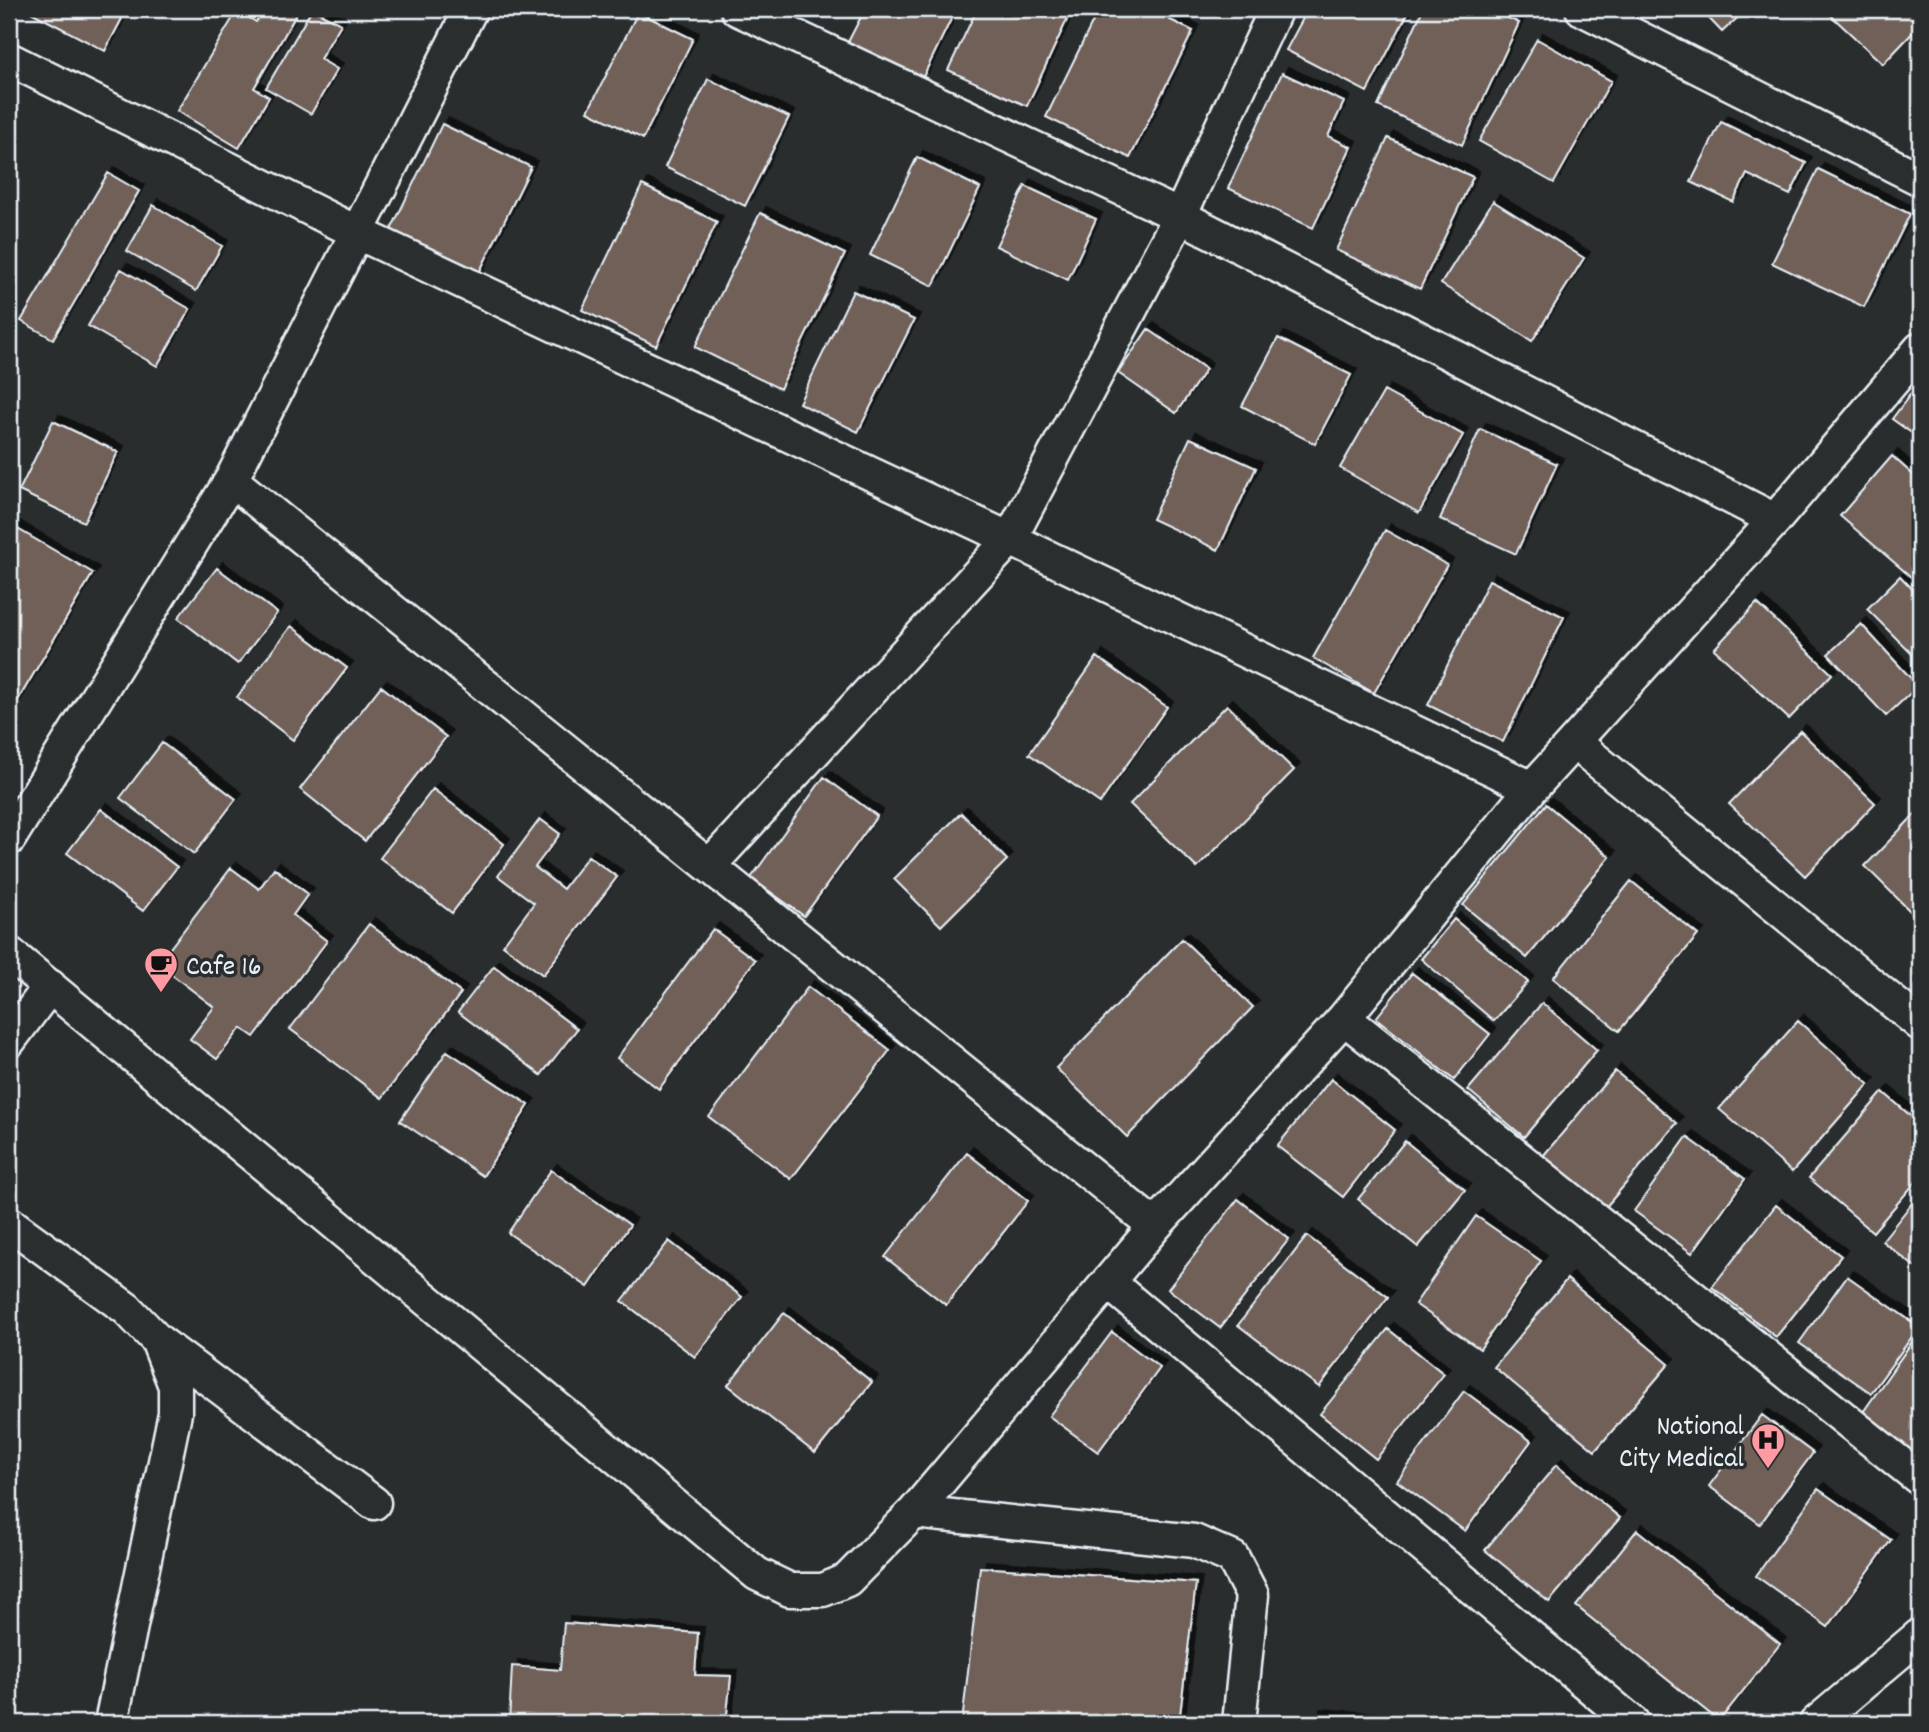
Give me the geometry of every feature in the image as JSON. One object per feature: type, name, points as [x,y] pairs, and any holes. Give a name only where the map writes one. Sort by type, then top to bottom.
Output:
[{"type":"street","points":[[9,839],[231,480],[471,9]]},
{"type":"street","points":[[737,9],[1180,216],[1775,520]]},
{"type":"street","points":[[710,865],[1010,539],[1180,216],[1276,9]]},
{"type":"street","points":[[1582,9],[1920,179]]},
{"type":"street","points":[[9,59],[358,233],[1532,788]]},
{"type":"street","points":[[9,953],[757,1574],[790,1590],[823,1590],[847,1580],[914,1512],[1155,1226],[1344,1018],[1532,788],[1775,520],[1920,349]]},
{"type":"street","points":[[231,480],[1155,1226]]},
{"type":"street","points":[[1574,742],[1920,1024]]},
{"type":"street","points":[[9,1041],[50,986]]},
{"type":"street","points":[[1344,1018],[1920,1479]]},
{"type":"street","points":[[9,1223],[127,1309],[158,1340],[374,1503]]},
{"type":"street","points":[[1108,1282],[1633,1723]]},
{"type":"street","points":[[111,1723],[175,1413],[175,1386],[158,1340]]},
{"type":"street","points":[[914,1512],[1194,1541],[1233,1558],[1252,1595],[1239,1723]]},
{"type":"street","points":[[1816,1723],[1920,1635]]},
{"type":"building","points":[[25,9],[127,9],[105,51]]},
{"type":"building","points":[[264,9],[290,9],[297,13],[254,88],[269,97],[239,148],[177,111],[237,11],[256,22]]},
{"type":"building","points":[[312,9],[341,24],[320,59],[337,69],[311,114],[266,88]]},
{"type":"building","points":[[865,9],[956,9],[922,79],[848,42]]},
{"type":"building","points":[[977,9],[1072,9],[1027,106],[948,70]]},
{"type":"building","points":[[1099,9],[1148,9],[1193,31],[1130,158],[1046,117]]},
{"type":"building","points":[[1308,9],[1410,9],[1367,92],[1286,50]]},
{"type":"building","points":[[1423,9],[1490,9],[1519,23],[1462,145],[1378,106]]},
{"type":"building","points":[[1700,9],[1747,9],[1722,32]]},
{"type":"building","points":[[1824,9],[1920,9],[1920,25],[1883,64]]},
{"type":"building","points":[[638,12],[693,39],[643,139],[588,111]]},
{"type":"building","points":[[1537,39],[1611,81],[1554,183],[1479,141]]},
{"type":"building","points":[[1282,73],[1344,102],[1328,136],[1351,147],[1313,228],[1228,188]]},
{"type":"building","points":[[708,79],[789,117],[745,206],[665,167]]},
{"type":"building","points":[[1721,122],[1806,163],[1790,195],[1747,174],[1733,202],[1691,182]]},
{"type":"building","points":[[442,124],[531,167],[476,279],[388,236]]},
{"type":"building","points":[[1388,138],[1473,177],[1420,289],[1336,250]]},
{"type":"building","points":[[917,157],[980,188],[933,286],[870,255]]},
{"type":"building","points":[[1818,169],[1910,214],[1864,307],[1772,263]]},
{"type":"building","points":[[108,173],[139,191],[53,339],[21,321]]},
{"type":"building","points":[[642,185],[717,222],[656,346],[582,310]]},
{"type":"building","points":[[1025,186],[1096,219],[1068,280],[996,246]]},
{"type":"building","points":[[1493,201],[1584,258],[1532,341],[1441,284]]},
{"type":"building","points":[[153,205],[222,246],[196,291],[127,251]]},
{"type":"building","points":[[760,213],[845,254],[780,389],[695,347]]},
{"type":"building","points":[[121,269],[190,309],[157,366],[88,326]]},
{"type":"building","points":[[853,291],[914,320],[858,432],[799,403]]},
{"type":"building","points":[[1148,329],[1206,369],[1176,413],[1118,373]]},
{"type":"building","points":[[1278,338],[1351,375],[1315,444],[1242,406]]},
{"type":"building","points":[[1920,381],[1920,439],[1892,419]]},
{"type":"building","points":[[1384,391],[1463,435],[1419,513],[1340,468]]},
{"type":"building","points":[[53,421],[118,452],[84,522],[19,491]]},
{"type":"building","points":[[1480,429],[1557,464],[1516,554],[1440,519]]},
{"type":"building","points":[[1190,438],[1256,468],[1218,550],[1152,519]]},
{"type":"building","points":[[1892,456],[1920,481],[1920,578],[1917,582],[1840,516]]},
{"type":"building","points":[[9,524],[93,573],[14,707],[9,703]]},
{"type":"building","points":[[1385,530],[1447,565],[1374,693],[1313,658]]},
{"type":"building","points":[[217,568],[277,613],[238,664],[178,618]]},
{"type":"building","points":[[1900,576],[1920,597],[1920,652],[1915,657],[1867,609]]},
{"type":"building","points":[[1489,580],[1564,617],[1503,742],[1428,705]]},
{"type":"building","points":[[1757,603],[1832,674],[1789,719],[1714,649]]},
{"type":"building","points":[[1861,624],[1918,686],[1886,716],[1828,654]]},
{"type":"building","points":[[291,626],[347,668],[293,740],[237,697]]},
{"type":"building","points":[[1097,657],[1167,707],[1100,803],[1029,754]]},
{"type":"building","points":[[381,686],[446,737],[365,841],[300,789]]},
{"type":"building","points":[[1227,705],[1294,770],[1197,868],[1130,804]]},
{"type":"building","points":[[1800,731],[1875,803],[1805,876],[1729,804]]},
{"type":"building","points":[[162,743],[236,799],[194,854],[120,798]]},
{"type":"building","points":[[824,777],[877,816],[804,916],[751,878]]},
{"type":"building","points":[[433,789],[504,844],[452,913],[380,858]]},
{"type":"building","points":[[1546,804],[1610,857],[1527,958],[1463,905]]},
{"type":"building","points":[[101,809],[177,867],[143,911],[67,853]]},
{"type":"building","points":[[1920,809],[1920,921],[1865,866]]},
{"type":"building","points":[[961,813],[1007,860],[941,926],[894,879]]},
{"type":"building","points":[[540,819],[560,834],[535,867],[563,889],[588,856],[617,877],[543,975],[503,945],[534,903],[498,876]]},
{"type":"building","points":[[231,868],[259,889],[274,868],[308,894],[293,915],[327,941],[254,1037],[241,1028],[217,1059],[190,1039],[214,1007],[158,964]]},
{"type":"building","points":[[1631,881],[1698,935],[1619,1031],[1553,978]]},
{"type":"building","points":[[1454,919],[1528,982],[1494,1021],[1421,959]]},
{"type":"building","points":[[369,924],[461,993],[382,1098],[290,1029]]},
{"type":"building","points":[[713,929],[755,960],[659,1089],[617,1058]]},
{"type":"building","points":[[1182,939],[1253,1007],[1127,1137],[1056,1068]]},
{"type":"building","points":[[494,966],[577,1029],[541,1075],[458,1012]]},
{"type":"building","points":[[1412,973],[1490,1034],[1454,1080],[1376,1018]]},
{"type":"building","points":[[808,987],[890,1050],[791,1179],[709,1117]]},
{"type":"building","points":[[1542,1003],[1597,1050],[1524,1137],[1468,1090]]},
{"type":"building","points":[[1798,1021],[1869,1084],[1792,1172],[1719,1109]]},
{"type":"building","points":[[447,1051],[529,1105],[483,1176],[400,1121]]},
{"type":"building","points":[[1615,1071],[1677,1123],[1605,1208],[1543,1156]]},
{"type":"building","points":[[1331,1079],[1395,1130],[1343,1197],[1277,1146]]},
{"type":"building","points":[[1883,1092],[1920,1124],[1920,1177],[1873,1232],[1809,1178]]},
{"type":"building","points":[[1687,1137],[1745,1179],[1692,1253],[1634,1211]]},
{"type":"building","points":[[1405,1141],[1465,1190],[1418,1247],[1358,1199]]},
{"type":"building","points":[[967,1153],[1028,1201],[946,1305],[885,1257]]},
{"type":"building","points":[[551,1170],[630,1225],[588,1287],[508,1233]]},
{"type":"building","points":[[1920,1193],[1920,1271],[1882,1241]]},
{"type":"building","points":[[1238,1199],[1289,1239],[1220,1328],[1168,1289]]},
{"type":"building","points":[[1776,1205],[1841,1256],[1776,1337],[1712,1287]]},
{"type":"building","points":[[1476,1216],[1541,1261],[1480,1349],[1415,1304]]},
{"type":"building","points":[[1307,1236],[1388,1297],[1319,1387],[1238,1325]]},
{"type":"building","points":[[669,1241],[742,1297],[695,1357],[622,1301]]},
{"type":"building","points":[[1847,1276],[1919,1327],[1871,1393],[1799,1343]]},
{"type":"building","points":[[1567,1279],[1669,1364],[1595,1451],[1494,1367]]},
{"type":"building","points":[[784,1313],[872,1382],[815,1453],[728,1385]]},
{"type":"building","points":[[1388,1329],[1444,1374],[1376,1459],[1320,1414]]},
{"type":"building","points":[[1112,1332],[1160,1368],[1098,1452],[1049,1416]]},
{"type":"building","points":[[1912,1342],[1920,1348],[1920,1457],[1861,1415]]},
{"type":"building","points":[[1464,1391],[1531,1441],[1465,1531],[1397,1481]]},
{"type":"building","points":[[1762,1415],[1813,1453],[1760,1524],[1709,1486]]},
{"type":"building","points":[[1556,1465],[1620,1518],[1549,1602],[1485,1550]]},
{"type":"building","points":[[1818,1489],[1891,1540],[1828,1627],[1756,1576]]},
{"type":"building","points":[[1637,1530],[1780,1644],[1719,1721],[1576,1606]]},
{"type":"building","points":[[980,1567],[1196,1583],[1179,1723],[962,1723]]},
{"type":"building","points":[[564,1623],[698,1633],[695,1675],[731,1676],[726,1723],[509,1723],[512,1666],[560,1670]]},
{"type":"building","points":[[1315,1715],[1421,1723],[1315,1723]]},
{"type":"place","name":"Cafe 16","points":[[161,994]]},
{"type":"place","name":"National City Medical","points":[[1768,1470]]}]
